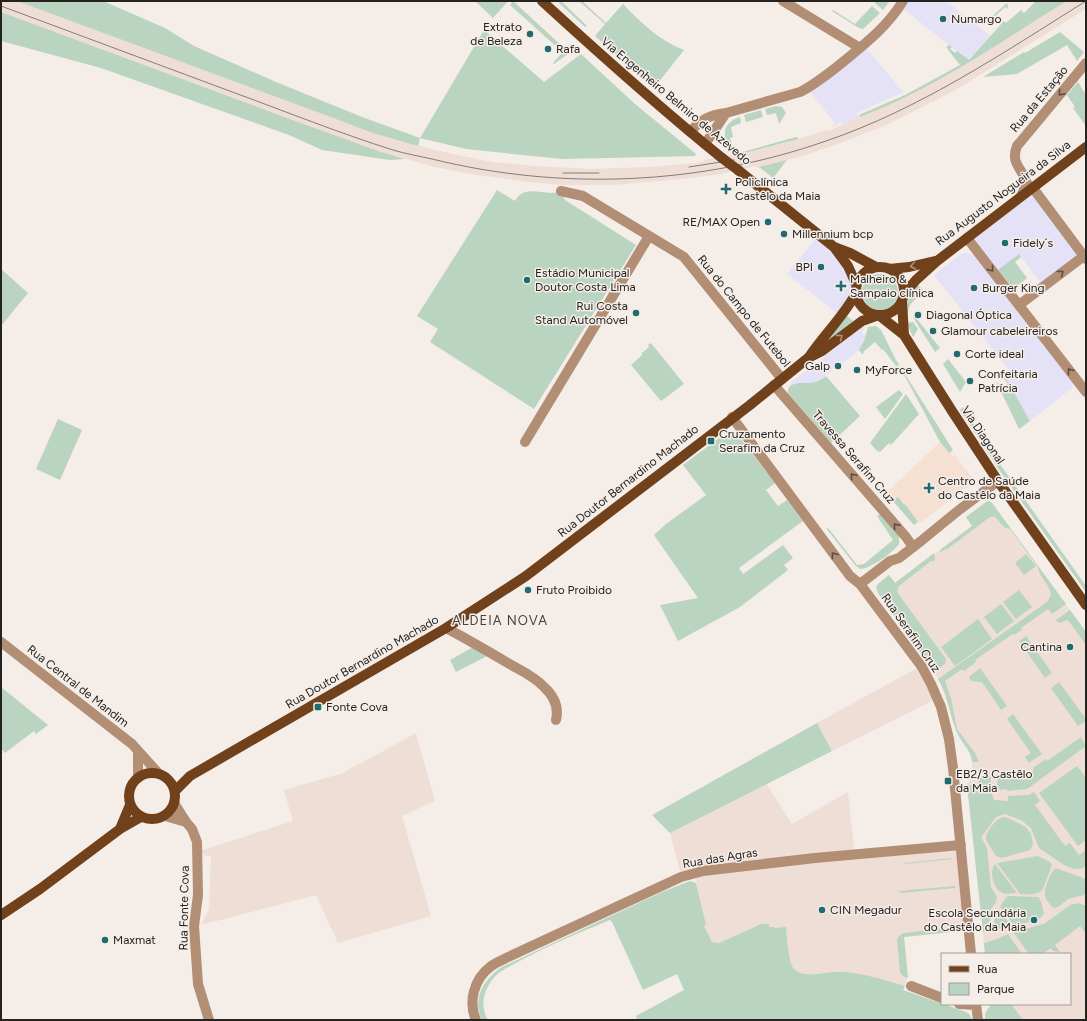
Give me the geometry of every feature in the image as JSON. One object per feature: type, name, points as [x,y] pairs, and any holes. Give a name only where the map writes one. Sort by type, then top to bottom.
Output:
[{"type":"main road","name":"Via Engenheiro Belmiro de Azevedo","points":[[542,1],[630,81],[690,132],[834,247],[848,266],[856,284]]},
{"type":"main road","name":"Rua Augusto Nogueira da Silva","points":[[903,298],[916,280],[937,261],[1086,147]]},
{"type":"main road","name":"Via Engenheiro Belmiro de Azevedo","points":[[834,247],[850,253],[876,267]]},
{"type":"main road","name":"Rua Augusto Nogueira da Silva","points":[[889,269],[910,267],[937,261]]},
{"type":"main road","points":[[732,417],[808,358],[822,351],[862,321],[893,312],[903,298],[903,285],[899,277],[889,269],[876,267],[864,273],[856,284],[855,295],[846,311],[808,358]]},
{"type":"main road","points":[[855,295],[862,308],[871,314],[878,316]]},
{"type":"main road","name":"Via Diagonal","points":[[903,298],[904,335]]},
{"type":"main road","name":"Via Diagonal","points":[[878,316],[904,335],[998,481],[1086,605]]},
{"type":"main road","name":"Rua Doutor Bernardino Machado","points":[[175,791],[190,776],[446,628],[526,576],[732,417]]},
{"type":"main road","points":[[152,773],[163,776],[173,786],[175,791],[174,803],[171,810],[165,816],[153,820],[141,817],[134,812],[130,805],[129,797],[133,783],[145,774],[152,773]]},
{"type":"main road","name":"Rua Doutor Bernardino Machado","points":[[163,776],[190,776]]},
{"type":"main road","points":[[120,829],[130,805]]},
{"type":"main road","points":[[1,915],[40,889],[120,829],[141,817]]},
{"type":"street","points":[[784,1],[860,48]]},
{"type":"street","points":[[690,132],[702,120],[715,114],[726,113],[800,92],[809,88],[860,48],[892,18],[903,1]]},
{"type":"street","name":"Rua da Estação","points":[[1021,196],[1027,183],[1016,162],[1014,154],[1017,146],[1086,64]]},
{"type":"street","points":[[705,144],[726,113]]},
{"type":"street","points":[[1019,305],[1085,257],[1033,188]]},
{"type":"street","name":"Rua do Campo de Futebol","points":[[561,191],[583,196],[684,257],[778,382]]},
{"type":"street","points":[[525,442],[649,236]]},
{"type":"street","points":[[967,238],[1086,392]]},
{"type":"street","name":"Travessa Serafim Cruz","points":[[778,382],[906,536],[913,547]]},
{"type":"street","name":"Rua Serafim Cruz","points":[[732,417],[850,576],[860,584],[922,667],[931,684],[940,707],[950,746],[971,953]]},
{"type":"street","points":[[860,584],[890,561],[899,558],[998,481]]},
{"type":"street","points":[[446,628],[476,644],[541,684],[556,703],[558,712],[556,720]]},
{"type":"street","name":"Rua Central de Mandim","points":[[1,642],[132,744],[138,752],[163,776]]},
{"type":"street","points":[[138,752],[138,778]]},
{"type":"street","name":"Rua Fonte Cova","points":[[174,803],[192,829],[197,842],[198,895],[194,926],[198,984],[209,1020]]},
{"type":"street","points":[[165,816],[186,822]]},
{"type":"street","name":"Rua das Agras","points":[[476,1020],[472,997],[478,981],[489,967],[681,877],[703,871],[815,858],[961,845]]},
{"type":"street","points":[[911,986],[941,998]]},
{"type":"street","points":[[976,1005],[978,1020]]},
{"type":"shaded area","points":[[1,1],[17,1],[336,119],[400,141],[492,162],[591,169],[648,167],[696,163],[708,159],[739,153],[741,154],[789,142],[827,130],[828,131],[907,96],[967,63],[1067,1],[1086,1],[1086,9],[959,88],[884,126],[809,154],[758,168],[755,166],[721,174],[613,185],[562,185],[477,175],[435,167],[381,152],[1,12]]},
{"type":"shaded area","points":[[905,1],[946,1],[991,36],[968,60],[901,7]]},
{"type":"shaded area","points":[[864,45],[903,92],[857,113],[859,118],[843,124],[841,122],[833,127],[832,126],[835,123],[808,89]]},
{"type":"shaded area","points":[[1032,189],[1082,256],[1042,285],[1019,254],[995,273],[968,238]]},
{"type":"shaded area","points":[[818,236],[833,248],[855,284],[853,294],[841,316],[787,274]]},
{"type":"shaded area","points":[[967,252],[975,256],[1073,382],[1072,388],[1030,421],[1004,375],[1010,371],[934,275],[961,254]]},
{"type":"shaded area","name":"Galp","points":[[864,326],[862,334],[866,335],[859,350],[843,363],[841,361],[832,368],[833,369],[830,371],[831,372],[818,381],[810,384],[790,383]]},
{"type":"shaded area","name":"Centro de Saúde do Castêlo da Maia","points":[[940,442],[948,453],[950,452],[953,456],[955,455],[972,478],[970,479],[973,483],[920,523],[918,522],[914,525],[886,493]]},
{"type":"shaded area","points":[[989,501],[992,503],[1086,632],[1086,1020],[985,1020],[985,1014],[990,1005],[1071,1005],[1071,953],[985,953],[967,783],[972,778],[972,755],[956,731],[940,682],[877,590],[877,585],[889,575],[895,583],[972,526],[966,517]]},
{"type":"shaded area","points":[[919,667],[936,699],[832,751],[817,723]]},
{"type":"shaded area","points":[[416,733],[435,801],[402,816],[431,916],[338,943],[316,895],[201,925],[209,909],[211,856],[205,856],[200,851],[293,821],[284,790],[343,773]]},
{"type":"shaded area","points":[[766,783],[792,824],[848,792],[855,856],[959,846],[968,930],[904,937],[908,976],[905,986],[811,977],[793,972],[769,927],[769,924],[761,924],[719,943],[712,942],[704,926],[706,924],[694,872],[681,875],[670,833]]},
{"type":"green space","points":[[17,1],[103,1],[165,28],[194,46],[276,82],[362,117],[420,138],[418,146],[373,133]]},
{"type":"green space","points":[[508,1],[493,18],[476,2]]},
{"type":"green space","points":[[513,1],[562,46],[559,49],[510,5]]},
{"type":"green space","points":[[557,1],[561,1],[587,26],[585,27]]},
{"type":"green space","points":[[579,1],[582,1],[606,23],[623,4],[643,24],[667,42],[684,50],[654,88],[595,36],[605,24]]},
{"type":"green space","points":[[876,1],[890,1],[883,10],[875,3]]},
{"type":"green space","points":[[1036,1],[1067,1],[940,79],[887,106],[860,117],[859,115],[905,95],[960,65],[946,47],[949,45],[952,47],[950,49],[955,53],[957,51],[969,60],[1004,21],[1006,23],[1021,10],[1024,13]]},
{"type":"green space","points":[[1007,3],[1007,9],[1005,7],[990,21],[992,24],[988,25],[985,23]]},
{"type":"green space","points":[[872,6],[880,13],[863,29],[832,11],[833,10],[855,24]]},
{"type":"green space","points":[[1,12],[293,120],[381,152],[405,159],[390,160],[322,150],[289,135],[101,68],[1,41]]},
{"type":"green space","points":[[484,30],[544,82],[581,54],[635,104],[696,154],[695,156],[562,159],[466,149],[420,138]]},
{"type":"green space","points":[[1060,32],[1084,52],[1077,61],[1067,45],[1017,74],[983,77],[1024,52],[1025,53]]},
{"type":"green space","points":[[570,44],[575,49],[554,64],[553,63]]},
{"type":"green space","points":[[1078,82],[1086,95],[1086,126],[1073,108],[1075,107],[1067,95]]},
{"type":"green space","points":[[776,106],[782,107],[786,113],[779,124],[776,113],[767,115],[765,109]]},
{"type":"green space","points":[[761,110],[763,117],[746,122],[744,115]]},
{"type":"green space","points":[[740,117],[741,123],[731,127],[733,137],[730,138],[732,144],[729,145],[725,136],[726,128],[731,121]]},
{"type":"green space","points":[[796,137],[799,139],[741,154],[739,153]]},
{"type":"green space","points":[[787,160],[773,178],[759,167]]},
{"type":"green space","name":"Estádio Municipal Doutor Costa Lima","points":[[497,190],[515,201],[519,195],[524,192],[555,193],[561,191],[565,200],[636,245],[534,409],[430,342],[438,329],[417,316]]},
{"type":"green space","points":[[1019,254],[1021,257],[1015,262],[1027,278],[1013,289],[998,270]]},
{"type":"green space","points":[[1,269],[28,293],[1,326]]},
{"type":"green space","points":[[884,274],[893,279],[897,285],[897,299],[893,305],[884,310],[876,310],[867,305],[863,299],[862,288],[867,279],[873,275]]},
{"type":"green space","points":[[917,284],[925,292],[915,299],[909,308],[907,316],[907,303]]},
{"type":"green space","points":[[913,314],[940,348],[935,352],[914,319]]},
{"type":"green space","points":[[847,316],[853,321],[824,345]]},
{"type":"green space","points":[[913,322],[918,329],[913,337],[907,323]]},
{"type":"green space","points":[[876,326],[881,330],[896,360],[953,450],[949,453],[940,442],[899,365],[896,366],[883,349],[882,350],[875,342],[862,354],[859,350],[864,341],[868,327]]},
{"type":"green space","points":[[651,343],[684,384],[661,401],[631,365],[642,355]]},
{"type":"green space","points":[[948,359],[966,382],[960,392],[943,364]]},
{"type":"green space","points":[[1004,375],[1030,421],[1019,429],[996,381],[1002,388],[1008,384],[1003,377]]},
{"type":"green space","points":[[826,376],[860,416],[831,443],[788,393],[788,389],[791,385],[816,382]]},
{"type":"green space","points":[[899,390],[903,394],[885,419],[876,407]]},
{"type":"green space","points":[[906,394],[919,414],[891,445],[889,443],[880,452],[877,451],[870,443]]},
{"type":"green space","points":[[963,407],[990,450],[1086,586],[1086,592],[1000,471],[960,410]]},
{"type":"green space","points":[[58,419],[82,430],[60,480],[36,469]]},
{"type":"green space","points":[[730,434],[736,435],[740,438],[775,483],[766,490],[778,506],[787,500],[803,521],[739,568],[743,574],[783,545],[793,558],[784,565],[788,570],[740,607],[678,641],[660,605],[698,598],[654,535],[666,524],[706,495],[683,465],[719,438],[720,439]]},
{"type":"green space","points":[[898,497],[918,522],[914,525],[893,501]]},
{"type":"green space","points":[[989,501],[992,503],[1066,604],[1052,614],[1048,609],[1021,628],[1022,630],[1014,635],[1013,634],[975,660],[976,662],[964,671],[962,669],[945,681],[951,698],[957,729],[975,753],[979,762],[972,762],[968,749],[956,730],[944,691],[938,679],[1047,602],[1051,595],[1038,567],[1010,529],[1005,528],[995,517],[990,517],[946,550],[945,549],[941,552],[940,550],[972,526],[966,517]]},
{"type":"green space","points":[[880,514],[899,535],[899,544],[881,560],[860,569],[855,565],[826,528],[829,529],[857,565],[864,564],[893,540],[877,516]]},
{"type":"green space","points":[[934,553],[934,561],[931,561],[899,586],[897,592],[946,659],[945,664],[934,672],[878,593],[876,587],[889,575],[895,583]]},
{"type":"green space","points":[[1026,554],[1036,566],[1024,575],[1015,563]]},
{"type":"green space","points":[[1019,590],[1032,607],[1016,619],[1003,602]]},
{"type":"green space","points":[[1001,604],[1014,621],[997,634],[984,617]]},
{"type":"green space","points":[[1070,610],[1086,632],[1086,645],[1068,620],[1059,623],[1056,620]]},
{"type":"green space","points":[[978,619],[992,639],[955,666],[941,647]]},
{"type":"green space","points":[[1026,636],[1052,673],[1045,678],[1019,641]]},
{"type":"green space","points":[[475,646],[489,655],[456,672],[450,660]]},
{"type":"green space","points":[[980,668],[1007,706],[1001,710],[982,682],[971,681],[969,677]]},
{"type":"green space","points":[[1059,682],[1086,719],[1086,721],[1078,726],[1051,688]]},
{"type":"green space","points":[[1,687],[48,725],[36,734],[34,731],[5,753],[1,748]]},
{"type":"green space","points":[[1013,714],[1042,754],[1029,763],[1025,757],[1031,753],[1007,719]]},
{"type":"green space","points":[[817,723],[832,751],[670,833],[652,815]]},
{"type":"green space","points":[[1081,737],[1086,746],[1027,789],[1007,791],[1007,789],[1000,790],[997,785],[998,776],[1029,774],[1034,770],[1033,768],[1046,759],[1047,761]]},
{"type":"green space","points":[[1077,766],[1086,778],[1086,840],[1078,846],[1039,793]]},
{"type":"green space","points":[[978,777],[991,777],[990,789],[994,800],[1008,801],[1008,796],[1029,795],[1034,792],[1040,801],[1035,805],[1065,846],[1070,843],[1079,855],[1086,850],[1086,866],[1081,869],[1074,869],[1064,865],[1039,848],[1031,828],[1021,820],[1005,814],[996,817],[982,836],[987,848],[991,887],[997,897],[996,902],[991,909],[990,927],[983,932],[967,785],[979,785]]},
{"type":"green space","points":[[1004,817],[1026,827],[1031,834],[1033,844],[1030,850],[1002,858],[996,856],[986,840],[986,836],[991,827]]},
{"type":"green space","points":[[1038,856],[1050,862],[1052,865],[1043,889],[1035,894],[1020,894],[997,863]]},
{"type":"green space","points":[[952,859],[905,864],[905,863]]},
{"type":"green space","points":[[995,864],[1017,893],[1009,894],[998,890],[994,883],[992,874]]},
{"type":"green space","points":[[1056,868],[1086,879],[1086,891],[1084,895],[1068,899],[1058,907],[1054,908],[1049,904],[1045,897],[1045,892],[1050,876]]},
{"type":"green space","points":[[690,881],[696,883],[706,924],[704,926],[712,942],[719,943],[761,924],[769,924],[769,927],[774,928],[786,927],[790,961],[794,969],[798,972],[803,974],[845,972],[863,974],[905,986],[903,990],[941,1003],[941,1005],[946,1005],[966,1012],[970,1015],[972,1020],[638,1020],[636,1016],[684,990],[677,974],[643,990],[610,920],[550,946],[499,972],[486,989],[483,1005],[488,1020],[482,1020],[478,1005],[481,991],[484,985],[500,968],[662,892]]},
{"type":"green space","points":[[955,886],[955,888],[900,893],[899,891]]},
{"type":"green space","points":[[1008,896],[1038,897],[1041,901],[1044,914],[1039,919],[1014,926],[1000,907]]},
{"type":"green space","points":[[1078,903],[1086,906],[1086,934],[1080,926],[1055,945],[1060,952],[1053,951],[1051,948],[1044,953],[1028,953],[1013,932],[1044,924],[1070,905]]},
{"type":"green space","points":[[999,909],[1012,927],[996,928],[994,921]]},
{"type":"green space","points":[[951,928],[951,932],[904,937],[908,978],[900,973],[897,940],[899,936],[904,933]]},
{"type":"green space","points":[[1008,934],[1021,953],[985,953],[984,943]]},
{"type":"green space","points":[[990,1005],[1012,1005],[1023,1020],[985,1020],[985,1014]]},
{"type":"tram line","points":[[1,6],[333,130],[393,150],[481,169],[531,176],[581,179],[630,178],[680,174],[730,167],[778,156],[826,141],[861,128],[928,96],[992,60],[1086,1]]},
{"type":"tram line","points":[[689,167],[734,160]]},
{"type":"tram line","points":[[563,173],[599,173]]},
{"type":"place","name":"Numargo","points":[[943,19]]},
{"type":"place","name":"Extrato de Beleza","points":[[530,34]]},
{"type":"place","name":"Rafa","points":[[548,49]]},
{"type":"place","name":"Policlínica Castêlo da Maia","points":[[726,189]]},
{"type":"place","name":"RE/MAX Open","points":[[768,222]]},
{"type":"place","name":"Millennium bcp","points":[[784,234]]},
{"type":"place","name":"Fidely´s","points":[[1005,243]]},
{"type":"place","name":"BPI","points":[[821,267]]},
{"type":"place","name":"Estádio Municipal Doutor Costa Lima","points":[[527,280]]},
{"type":"place","name":"Malheiro & Sampaio clínica","points":[[841,286]]},
{"type":"place","name":"Burger King","points":[[974,288]]},
{"type":"place","name":"Rui Costa Stand Automóvel","points":[[636,313]]},
{"type":"place","name":"Diagonal Óptica","points":[[918,315]]},
{"type":"place","name":"Glamour cabeleireiros","points":[[933,331]]},
{"type":"place","name":"Corte ideal","points":[[957,354]]},
{"type":"place","name":"Galp","points":[[838,366]]},
{"type":"place","name":"MyForce","points":[[857,370]]},
{"type":"place","name":"Confeitaria Patrícia","points":[[970,381]]},
{"type":"place","name":"Cruzamento Serafim da Cruz","points":[[711,441]]},
{"type":"place","name":"Centro de Saúde do Castêlo da Maia","points":[[929,488]]},
{"type":"place","name":"Fruto Proibido","points":[[528,590]]},
{"type":"place","name":"Cantina","points":[[1070,647]]},
{"type":"place","name":"Fonte Cova","points":[[318,707]]},
{"type":"place","name":"EB2/3 Castêlo da Maia","points":[[948,781]]},
{"type":"place","name":"CIN Megadur","points":[[822,910]]},
{"type":"place","name":"Escola Secundária do Castêlo da Maia","points":[[1034,920]]},
{"type":"place","name":"Maxmat","points":[[105,940]]},
{"type":"district","name":"ALDEIA NOVA","points":[[500,620]]}]
